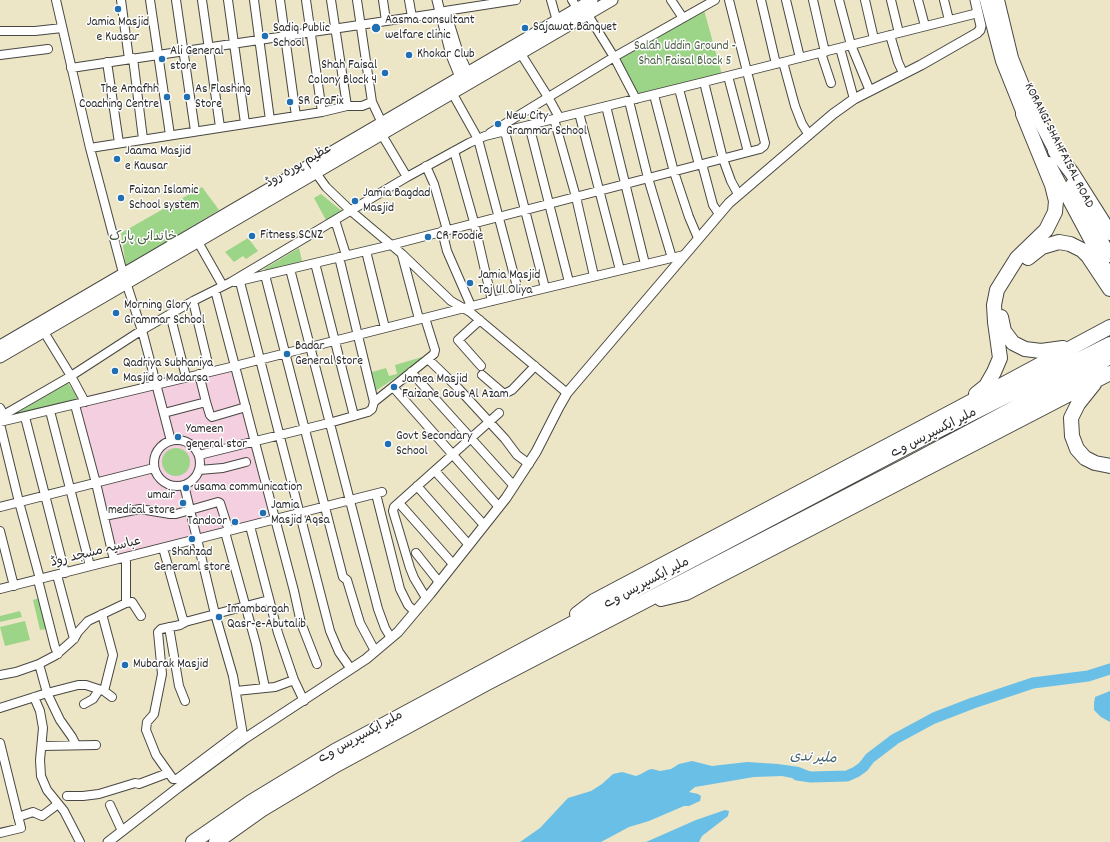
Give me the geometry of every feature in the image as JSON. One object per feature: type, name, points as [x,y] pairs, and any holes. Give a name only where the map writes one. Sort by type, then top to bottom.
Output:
[{"type":"highway","points":[[959,408],[986,386],[1000,358],[994,305],[997,290],[1018,258],[1046,230],[1055,212],[1056,201],[1052,185],[1023,114]]},
{"type":"highway","points":[[1055,151],[1072,173],[1110,233]]},
{"type":"highway","points":[[1070,348],[1042,351],[1025,349],[1013,344],[1004,331],[1001,319],[1004,295],[1015,276],[1030,256],[1042,247],[1059,242],[1070,244],[1082,250],[1088,256],[1110,288]]},
{"type":"highway","points":[[542,641],[594,601],[1110,327]]},
{"type":"highway","name":"ملیر ایکسپریس وے","points":[[193,842],[251,802],[335,751],[935,432],[1110,344]]},
{"type":"highway","name":"ملیر ایکسپریس وے","points":[[216,842],[261,810],[336,765],[487,683],[909,464],[1110,357]]},
{"type":"highway","points":[[639,604],[686,593],[1104,376]]},
{"type":"highway","points":[[1104,376],[1078,404],[1074,411],[1071,418],[1072,436],[1077,449],[1085,458],[1095,463],[1110,466]]},
{"type":"main road","name":"عظیم پورہ روڈ","points":[[0,346],[382,122],[466,80],[557,21],[575,4],[592,0]]},
{"type":"main road","name":"عظیم پورہ روڈ","points":[[466,80],[521,54],[612,0]]},
{"type":"main road","name":"KORANGI SHAHFAISAL ROAD","points":[[986,0],[1007,60],[1023,114],[1110,277]]},
{"type":"main road","name":"KORANGI SHAHFAISAL ROAD","points":[[998,0],[1007,60],[1110,256]]},
{"type":"main road","name":"عظیم پورہ روڈ","points":[[0,357],[382,135],[450,89]]},
{"type":"street","points":[[56,0],[90,148],[123,273],[142,330],[170,441]]},
{"type":"street","points":[[121,0],[144,139]]},
{"type":"street","points":[[150,0],[170,135]]},
{"type":"street","points":[[176,0],[195,131]]},
{"type":"street","points":[[202,0],[220,127]]},
{"type":"street","points":[[228,0],[246,123]]},
{"type":"street","points":[[254,0],[270,120]]},
{"type":"street","points":[[280,0],[296,116]]},
{"type":"street","points":[[306,0],[322,112]]},
{"type":"street","points":[[331,0],[348,106]]},
{"type":"street","points":[[357,0],[372,102],[382,122]]},
{"type":"street","points":[[383,0],[386,21]]},
{"type":"street","points":[[409,0],[412,17]]},
{"type":"street","points":[[437,0],[443,12]]},
{"type":"street","points":[[442,0],[451,55],[466,80]]},
{"type":"street","points":[[71,68],[412,17],[443,12],[474,3],[516,0]]},
{"type":"street","points":[[551,0],[557,21]]},
{"type":"street","points":[[671,0],[683,18]]},
{"type":"street","points":[[1,417],[71,376],[142,330],[193,301],[231,282],[407,177],[482,137],[614,57],[715,0]]},
{"type":"street","points":[[231,282],[240,282],[366,251],[760,149],[765,143],[729,0]]},
{"type":"street","points":[[760,0],[779,63],[797,112],[809,135]]},
{"type":"street","points":[[786,0],[800,58]]},
{"type":"street","points":[[813,0],[823,52],[831,83]]},
{"type":"street","points":[[839,0],[851,45],[870,91]]},
{"type":"street","points":[[865,0],[874,39]]},
{"type":"street","points":[[891,0],[898,62],[903,73]]},
{"type":"street","points":[[918,0],[925,26]]},
{"type":"street","points":[[944,0],[949,20]]},
{"type":"street","points":[[108,842],[244,739],[351,669],[391,638],[415,612],[499,507],[529,464],[567,394],[719,214],[738,194],[833,114],[854,99],[921,65],[980,30],[981,26],[975,0]]},
{"type":"street","points":[[482,137],[679,89],[978,13]]},
{"type":"street","points":[[588,15],[614,57],[632,100],[648,178],[672,258]]},
{"type":"street","points":[[0,32],[35,31],[62,28]]},
{"type":"street","points":[[840,48],[854,99]]},
{"type":"street","points":[[0,55],[48,49]]},
{"type":"street","points":[[521,54],[548,97],[557,118],[594,276]]},
{"type":"street","points":[[107,62],[119,143]]},
{"type":"street","points":[[728,76],[748,152]]},
{"type":"street","points":[[704,82],[723,159],[731,181],[738,194]]},
{"type":"street","points":[[450,89],[482,137],[520,294]]},
{"type":"street","points":[[679,89],[701,165],[714,205],[719,214]]},
{"type":"street","points":[[654,95],[674,172],[689,217],[698,238]]},
{"type":"street","points":[[90,148],[322,112],[348,106],[362,106],[372,102]]},
{"type":"street","points":[[606,106],[645,264]]},
{"type":"street","points":[[579,113],[620,270]]},
{"type":"street","points":[[529,125],[569,282]]},
{"type":"street","points":[[505,132],[545,288]]},
{"type":"street","points":[[382,135],[407,177]]},
{"type":"street","points":[[454,151],[474,222],[492,301]]},
{"type":"street","points":[[426,166],[434,184],[447,251],[467,307]]},
{"type":"street","points":[[316,174],[326,187],[351,211],[402,254],[451,301],[467,307],[480,320],[567,394]]},
{"type":"street","points":[[199,455],[329,423],[368,412],[372,409],[374,402],[358,335],[335,220]]},
{"type":"street","points":[[198,242],[219,288],[235,366],[301,623],[317,664]]},
{"type":"street","points":[[366,251],[385,328]]},
{"type":"street","points":[[374,402],[434,354],[435,350],[422,318],[402,254]]},
{"type":"street","points":[[1,417],[25,417],[235,366],[422,318],[684,255]]},
{"type":"street","points":[[315,263],[354,416]]},
{"type":"street","points":[[290,269],[378,609],[385,628],[391,638]]},
{"type":"street","points":[[265,275],[343,577],[347,580],[360,623],[375,651]]},
{"type":"street","points":[[240,282],[330,631],[339,652],[351,669]]},
{"type":"street","points":[[193,301],[210,372]]},
{"type":"street","points":[[170,314],[186,378]]},
{"type":"street","points":[[480,320],[459,338],[458,341],[481,366]]},
{"type":"street","points":[[44,332],[85,402]]},
{"type":"street","points":[[428,359],[490,422],[517,454],[529,464]]},
{"type":"street","points":[[482,375],[503,393],[506,393],[512,390],[535,366]]},
{"type":"street","points":[[411,372],[514,486]]},
{"type":"street","points":[[199,374],[206,402],[212,417],[246,407]]},
{"type":"street","points":[[393,387],[499,507]]},
{"type":"street","points":[[164,413],[206,402]]},
{"type":"street","points":[[75,405],[96,483],[114,560]]},
{"type":"street","points":[[50,411],[90,566]]},
{"type":"street","points":[[426,598],[414,578],[402,546],[393,511],[394,507],[499,413]]},
{"type":"street","points":[[1,417],[19,502],[39,579],[54,647],[58,654]]},
{"type":"street","points":[[25,417],[45,496],[74,639]]},
{"type":"street","points":[[170,441],[184,441],[191,444],[199,455],[200,463],[196,477],[184,485],[176,486],[168,484],[157,475],[154,468],[154,461],[159,448],[170,441]]},
{"type":"street","points":[[199,470],[224,468],[246,462]]},
{"type":"street","points":[[0,507],[154,468]]},
{"type":"street","points":[[435,471],[484,525]]},
{"type":"street","points":[[184,485],[215,614],[233,676],[244,739]]},
{"type":"street","points":[[417,486],[469,545]]},
{"type":"street","name":"عباسیہ مسجد روڈ","points":[[0,589],[379,493],[400,589],[404,599],[415,612]]},
{"type":"street","points":[[104,516],[140,509],[170,514],[190,511],[218,502],[220,504],[244,606],[256,644],[265,688]]},
{"type":"street","points":[[399,503],[454,564]]},
{"type":"street","points":[[250,526],[278,632],[294,680],[304,701]]},
{"type":"street","points":[[0,531],[14,586]]},
{"type":"street","points":[[164,548],[184,623]]},
{"type":"street","points":[[416,553],[439,582]]},
{"type":"street","points":[[126,557],[126,603]]},
{"type":"street","points":[[242,730],[177,779],[173,779],[156,755],[146,730],[146,725],[154,714],[154,707],[162,674],[158,632],[161,629],[170,628],[215,614],[269,600]]},
{"type":"street","points":[[0,675],[16,672],[39,664],[58,654],[74,639],[78,632],[88,622],[126,603],[132,602],[141,616]]},
{"type":"street","points":[[84,704],[93,699],[102,691],[113,655],[102,614]]},
{"type":"street","points":[[170,628],[179,686],[185,701]]},
{"type":"street","points":[[39,664],[47,693],[60,720],[76,745]]},
{"type":"street","points":[[236,691],[275,687],[294,680]]},
{"type":"street","points":[[0,708],[78,685],[86,685],[102,691],[112,697]]},
{"type":"street","points":[[34,697],[40,711],[43,728],[40,760],[41,776],[47,790],[64,811],[80,842]]},
{"type":"street","points":[[0,743],[1,753],[21,828],[0,833]]},
{"type":"street","points":[[42,746],[96,745]]},
{"type":"street","points":[[67,796],[99,794],[135,783],[139,784],[168,773]]},
{"type":"street","points":[[18,817],[32,812],[42,816],[58,804]]},
{"type":"street","points":[[110,805],[122,831]]},
{"type":"shaded area","points":[[233,370],[270,517],[117,555],[78,407]]},
{"type":"green space","name":"Salah Uddin Ground - Shah Faisal Block 5","points":[[704,10],[722,75],[635,97],[619,59]]},
{"type":"green space","name":"خاندانی پارک","points":[[202,187],[219,210],[126,266],[121,233]]},
{"type":"green space","points":[[321,194],[343,212],[327,222],[314,198]]},
{"type":"green space","points":[[248,238],[258,251],[246,259],[243,256],[234,262],[225,252]]},
{"type":"green space","points":[[299,248],[302,261],[266,272],[264,269]]},
{"type":"green space","points":[[422,357],[422,360],[374,392],[366,364],[369,363],[372,372],[386,368],[389,376],[397,374],[395,365]]},
{"type":"green space","points":[[68,383],[78,398],[19,415],[17,413]]},
{"type":"green space","points":[[176,448],[186,452],[190,462],[186,472],[176,476],[166,472],[162,462],[166,452]]},
{"type":"green space","points":[[39,598],[47,629],[40,630],[33,600]]},
{"type":"green space","points":[[20,611],[22,617],[0,622],[0,616]]},
{"type":"green space","points":[[25,621],[30,640],[5,646],[0,627]]},
{"type":"water","points":[[1110,691],[1110,722],[1101,717],[1094,710],[1094,703],[1095,697]]},
{"type":"water","points":[[692,761],[712,766],[747,762],[778,764],[799,767],[809,771],[812,775],[808,780],[782,776],[754,777],[695,787],[689,792],[701,796],[700,801],[649,821],[629,827],[601,842],[520,842],[540,828],[568,798],[591,791],[613,774],[622,772],[636,776],[648,770],[652,769],[660,771],[671,769],[679,764]]},
{"type":"water","points":[[725,810],[729,811],[728,816],[702,836],[699,842],[646,842],[696,820]]},
{"type":"waterway","name":"ملیر ندی","points":[[797,775],[811,777],[847,776],[863,767],[870,758],[895,739],[934,718],[1033,683],[1088,676],[1110,669]]},
{"type":"place","name":"Jamia Masjid e Kuasar","points":[[118,9]]},
{"type":"place","name":"Aasma consultant welfare clinic","points":[[376,28]]},
{"type":"place","name":"Sajawat Banquet","points":[[525,28]]},
{"type":"place","name":"Sadiq Public School","points":[[265,36]]},
{"type":"place","name":"Khokar Club","points":[[409,55]]},
{"type":"place","name":"Ali General store","points":[[162,59]]},
{"type":"place","name":"Shah Faisal Colony Block 4","points":[[385,73]]},
{"type":"place","name":"The Amafhh Coaching Centre","points":[[167,97]]},
{"type":"place","name":"As Flashing Store","points":[[187,97]]},
{"type":"place","name":"SR GraFix","points":[[290,102]]},
{"type":"place","name":"New City Grammar School","points":[[498,124]]},
{"type":"place","name":"Jaama Masjid e Kausar","points":[[117,159]]},
{"type":"place","name":"Faizan Islamic School system","points":[[121,198]]},
{"type":"place","name":"Jamia Bagdad Masjid","points":[[355,201]]},
{"type":"place","name":"Fitness SCNZ","points":[[252,236]]},
{"type":"place","name":"CR Foodie","points":[[428,237]]},
{"type":"place","name":"Jamia Masjid Taj Ul Oliya","points":[[470,283]]},
{"type":"place","name":"Morning Glory Grammar School","points":[[116,313]]},
{"type":"place","name":"Badar General Store","points":[[287,354]]},
{"type":"place","name":"Qadriya Subhaniya Masjid o Madarsa","points":[[115,371]]},
{"type":"place","name":"Jamea Masjid Faizane Gous Al Azam","points":[[394,387]]},
{"type":"place","name":"Yameen general stor","points":[[178,437]]},
{"type":"place","name":"Govt Secondary School","points":[[388,444]]},
{"type":"place","name":"usama communication","points":[[186,488]]},
{"type":"place","name":"umair medical store","points":[[183,503]]},
{"type":"place","name":"Jamia Masjid Aqsa","points":[[263,513]]},
{"type":"place","name":"Tandoor","points":[[235,522]]},
{"type":"place","name":"Shahzad Generaml store","points":[[192,539]]},
{"type":"place","name":"Imambargah Qasr-e-Abutalib","points":[[219,617]]},
{"type":"place","name":"Mubarak Masjid","points":[[125,665]]}]
